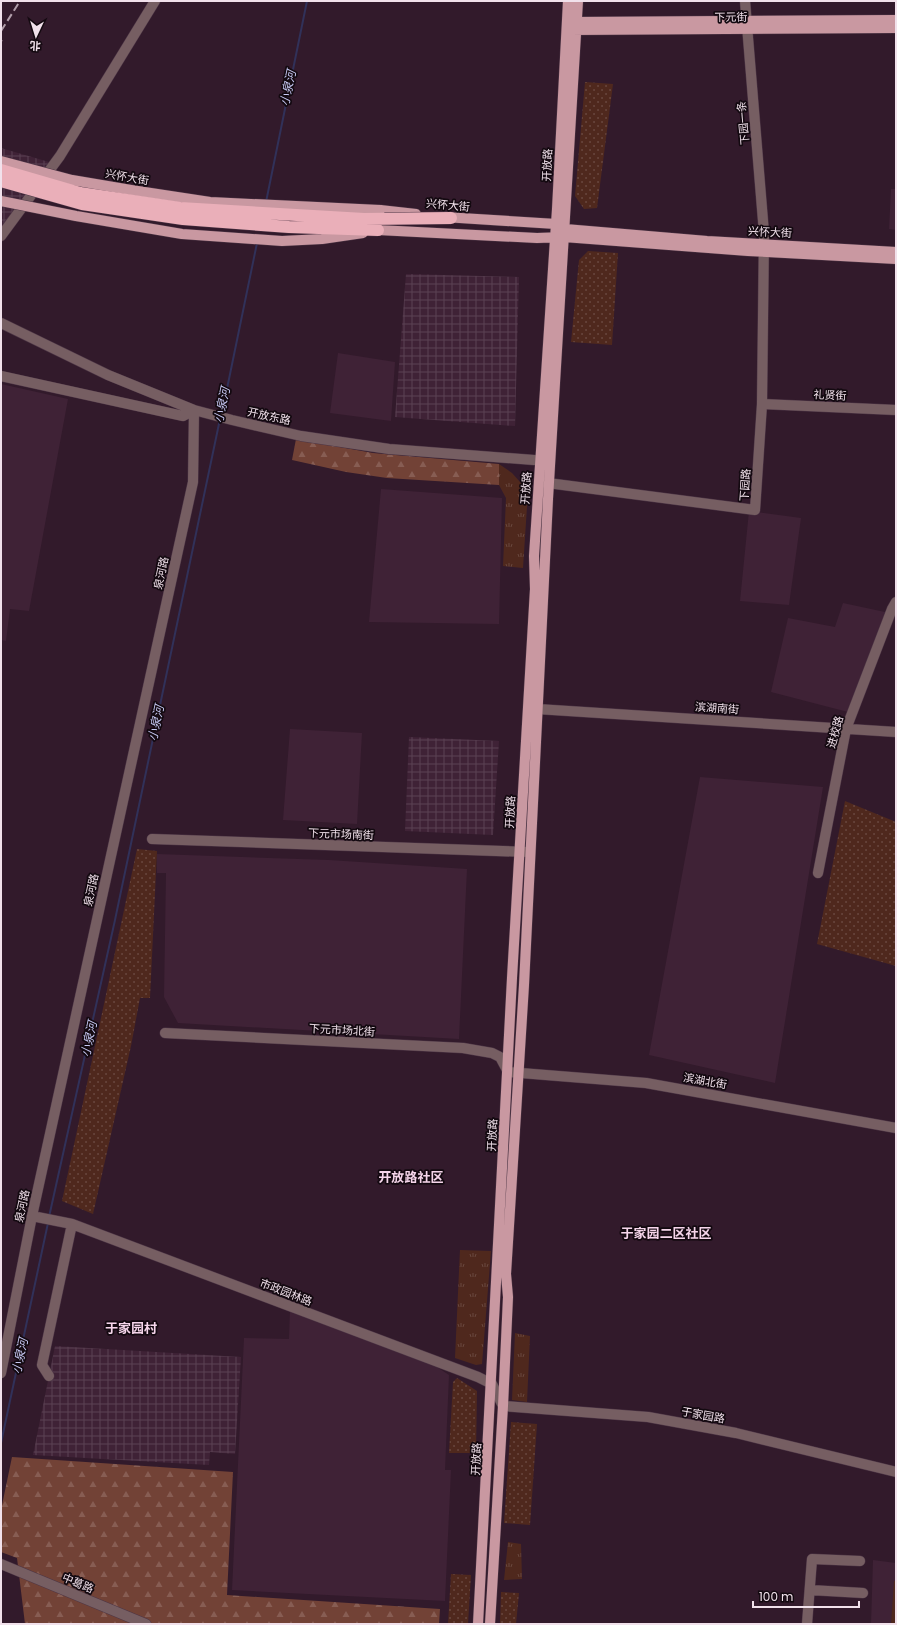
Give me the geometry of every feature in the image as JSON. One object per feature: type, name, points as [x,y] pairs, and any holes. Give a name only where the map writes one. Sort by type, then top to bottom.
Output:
[{"type":"highway","points":[[1,170],[80,193],[180,208],[364,219],[451,218]]},
{"type":"highway","points":[[1,181],[82,204],[182,219],[289,227],[378,230]]},
{"type":"main road","name":"开放路","points":[[490,1624],[508,1297],[506,1274],[551,461],[568,1]]},
{"type":"main road","name":"开放路","points":[[478,1624],[492,1384],[519,852],[535,589],[534,556],[538,482],[560,232],[578,1]]},
{"type":"main road","name":"下元街","points":[[747,25],[896,20]]},
{"type":"main road","name":"下元街","points":[[566,26],[747,25],[896,28]]},
{"type":"main road","name":"兴怀大街","points":[[1,161],[72,180],[210,202],[380,210],[560,232]]},
{"type":"main road","name":"兴怀大街","points":[[1,201],[76,216],[197,235],[282,241],[322,239],[378,230],[560,232],[707,241],[763,248],[896,259]]},
{"type":"main road","name":"兴怀大街","points":[[763,248],[896,252]]},
{"type":"street","points":[[1,236],[60,156],[155,1]]},
{"type":"street","name":"下园一条","points":[[745,1],[764,233],[763,248]]},
{"type":"street","name":"下园路","points":[[538,482],[755,510],[762,404],[763,248]]},
{"type":"street","name":"开放东路","points":[[1,323],[108,375],[199,412],[301,436],[389,449],[551,461]]},
{"type":"street","points":[[1,376],[184,416],[199,412]]},
{"type":"street","name":"礼贤街","points":[[762,404],[896,410]]},
{"type":"street","name":"泉河路","points":[[1,1373],[36,1217],[193,482],[199,412]]},
{"type":"street","name":"进校路","points":[[818,874],[846,729],[896,602]]},
{"type":"street","name":"滨湖南街","points":[[537,709],[896,732]]},
{"type":"street","name":"下元市场南街","points":[[152,839],[530,852]]},
{"type":"street","name":"下元市场北街","points":[[165,1033],[463,1048],[492,1053],[500,1057],[508,1072]]},
{"type":"street","name":"滨湖北街","points":[[508,1072],[646,1083],[896,1128]]},
{"type":"street","name":"市政园林路","points":[[36,1217],[72,1224],[463,1371],[492,1384]]},
{"type":"street","points":[[49,1376],[42,1365],[72,1224]]},
{"type":"street","points":[[492,1384],[503,1406]]},
{"type":"street","name":"于家园路","points":[[503,1406],[648,1417],[736,1433],[896,1472]]},
{"type":"street","points":[[807,1624],[812,1559],[860,1561]]},
{"type":"street","name":"中葛路","points":[[1,1564],[146,1624]]},
{"type":"street","points":[[810,1590],[863,1593]]},
{"type":"shaded area","points":[[1,148],[49,162],[6,229],[1,229]]},
{"type":"shaded area","points":[[891,189],[896,189],[896,230],[889,229]]},
{"type":"shaded area","points":[[406,274],[519,277],[515,426],[395,417]]},
{"type":"shaded area","points":[[338,353],[395,362],[391,421],[330,413]]},
{"type":"shaded area","points":[[1,384],[68,399],[29,611],[10,609],[6,641],[1,640]]},
{"type":"shaded area","points":[[381,489],[502,498],[499,624],[369,622]]},
{"type":"shaded area","points":[[749,511],[801,518],[789,605],[740,601]]},
{"type":"shaded area","points":[[843,603],[885,612],[884,622],[848,712],[771,692],[788,618],[835,627]]},
{"type":"shaded area","points":[[290,729],[362,733],[357,824],[283,820]]},
{"type":"shaded area","points":[[409,737],[499,741],[493,835],[405,831]]},
{"type":"shaded area","points":[[700,777],[823,787],[775,1083],[649,1055]]},
{"type":"shaded area","points":[[157,854],[329,860],[467,869],[459,1039],[178,1023],[164,997],[166,873],[157,873]]},
{"type":"shaded area","points":[[290,1310],[437,1367],[449,1375],[445,1470],[451,1470],[445,1601],[232,1590],[244,1338],[289,1339]]},
{"type":"shaded area","points":[[55,1346],[241,1357],[235,1454],[210,1452],[209,1465],[33,1455]]},
{"type":"shaded area","points":[[873,1560],[896,1563],[896,1624],[871,1624]]},
{"type":"green space","points":[[585,82],[613,84],[597,208],[584,209],[575,196]]},
{"type":"green space","points":[[588,251],[618,253],[612,345],[571,342],[579,260]]},
{"type":"green space","points":[[296,439],[373,453],[499,464],[499,485],[387,478],[346,472],[292,460]]},
{"type":"green space","points":[[499,464],[512,473],[528,491],[523,568],[503,566],[506,498],[499,485]]},
{"type":"green space","points":[[845,801],[896,822],[896,966],[817,944]]},
{"type":"green space","points":[[137,849],[157,851],[150,998],[140,998],[131,1046],[93,1214],[62,1201]]},
{"type":"green space","points":[[460,1250],[491,1251],[482,1364],[476,1365],[455,1358]]},
{"type":"green space","points":[[515,1333],[530,1336],[527,1402],[512,1400]]},
{"type":"green space","points":[[457,1378],[477,1391],[476,1453],[449,1453],[453,1382]]},
{"type":"green space","points":[[511,1422],[537,1424],[530,1525],[504,1523]]},
{"type":"green space","points":[[12,1457],[233,1472],[227,1595],[440,1609],[439,1624],[25,1624],[17,1558],[1,1552],[1,1510]]},
{"type":"green space","points":[[508,1542],[521,1544],[522,1579],[504,1580]]},
{"type":"green space","points":[[451,1574],[471,1575],[468,1624],[448,1624]]},
{"type":"green space","points":[[894,1581],[896,1581],[896,1624],[891,1624]]},
{"type":"green space","points":[[501,1592],[519,1593],[516,1624],[500,1624]]},
{"type":"waterway","name":"小泉河","points":[[266,202],[307,1]]},
{"type":"waterway","name":"小泉河","points":[[222,413],[257,243]]},
{"type":"waterway","name":"小泉河","points":[[49,1217],[115,920],[220,419]]},
{"type":"waterway","name":"小泉河","points":[[1,1443],[48,1223]]},
{"type":"railway","points":[[1,31],[20,1]]},
{"type":"district","name":"开放路社区","points":[[411,1177]]},
{"type":"district","name":"于家园二区社区","points":[[666,1233]]},
{"type":"district","name":"于家园村","points":[[131,1328]]}]
